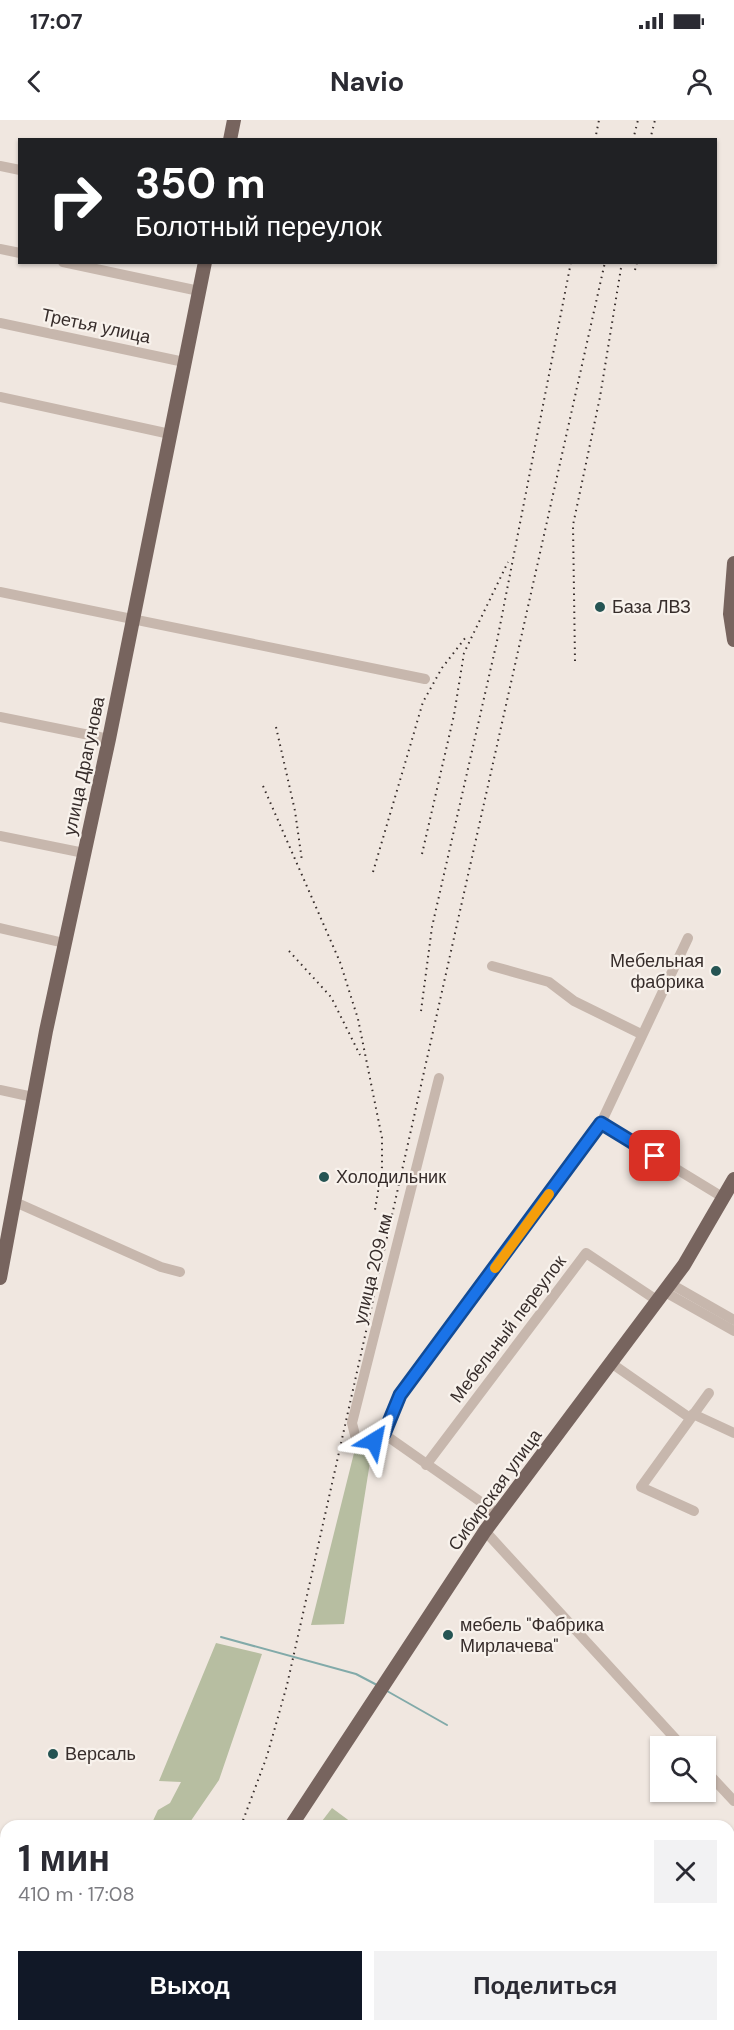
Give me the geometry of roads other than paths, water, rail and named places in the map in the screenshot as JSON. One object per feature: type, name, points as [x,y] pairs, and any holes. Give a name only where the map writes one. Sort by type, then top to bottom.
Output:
[{"type":"main road","points":[[230,138],[234,120]]},
{"type":"main road","name":"улица Драгунова","points":[[0,1278],[64,943],[109,739],[205,264]]},
{"type":"main road","points":[[734,563],[730,595],[734,640]]},
{"type":"main road","name":"Сибирская улица","points":[[295,1820],[485,1531],[664,1292],[734,1179]]},
{"type":"street","points":[[0,166],[18,170]]},
{"type":"street","points":[[0,249],[18,254]]},
{"type":"street","points":[[72,264],[199,291]]},
{"type":"street","name":"Третья улица","points":[[0,323],[184,362]]},
{"type":"street","points":[[0,397],[170,434]]},
{"type":"street","points":[[0,592],[425,679]]},
{"type":"street","points":[[0,717],[109,739]]},
{"type":"street","points":[[0,836],[84,853]]},
{"type":"street","points":[[0,928],[64,943]]},
{"type":"street","points":[[498,1514],[384,1434],[400,1395],[601,1123],[688,938]]},
{"type":"street","points":[[492,966],[549,982],[574,1001],[641,1034]]},
{"type":"street","name":"улица 209 км","points":[[384,1434],[374,1441],[356,1439],[352,1423],[439,1078]]},
{"type":"street","points":[[0,1090],[33,1097]]},
{"type":"street","points":[[601,1123],[724,1198]]},
{"type":"street","points":[[15,1202],[161,1267],[180,1272]]},
{"type":"street","name":"Мебельный переулок","points":[[426,1465],[586,1253],[664,1292]]},
{"type":"street","points":[[664,1292],[734,1320]]},
{"type":"street","points":[[664,1292],[734,1331]]},
{"type":"street","points":[[610,1364],[692,1416],[734,1433]]},
{"type":"street","points":[[694,1511],[641,1487],[709,1393]]},
{"type":"street","points":[[485,1531],[673,1736]]},
{"type":"street","points":[[716,1782],[734,1801]]},
{"type":"waterway","points":[[221,1637],[356,1674],[377,1685]]},
{"type":"waterway","points":[[387,1691],[447,1725]]},
{"type":"railway","points":[[595,138],[599,120]]},
{"type":"railway","points":[[634,138],[638,120]]},
{"type":"railway","points":[[650,138],[655,120]]},
{"type":"railway","points":[[421,1011],[432,927],[497,641],[571,264]]},
{"type":"railway","points":[[243,1820],[267,1756],[287,1685],[605,264]]},
{"type":"railway","points":[[635,270],[636,264]]},
{"type":"railway","points":[[575,661],[573,525],[600,397],[621,268]]},
{"type":"railway","points":[[422,854],[454,715],[464,653],[508,562]]},
{"type":"railway","points":[[373,872],[423,702],[442,668],[466,637]]},
{"type":"railway","points":[[276,727],[295,811],[302,861]]},
{"type":"railway","points":[[263,786],[340,962],[358,1019],[382,1138],[382,1167],[375,1210]]},
{"type":"railway","points":[[289,951],[331,997],[360,1055]]},
{"type":"place","name":"База ЛВЗ","points":[[600,607]]},
{"type":"place","name":"Мебельная фабрика","points":[[716,971]]},
{"type":"place","name":"Холодильник","points":[[324,1177]]},
{"type":"place","name":"мебель \"Фабрика Мирлачева\"","points":[[448,1635]]},
{"type":"place","name":"Версаль","points":[[53,1754]]}]
